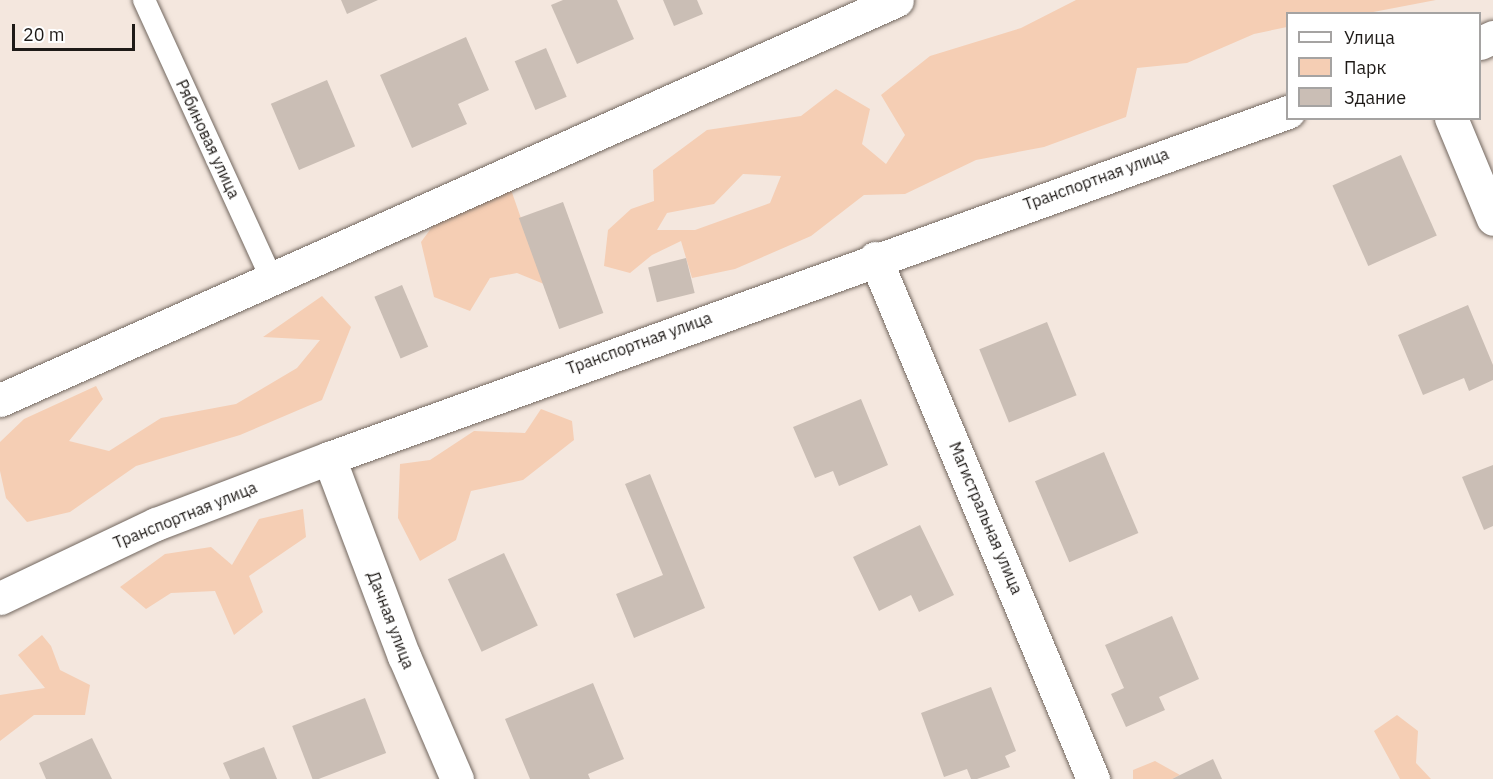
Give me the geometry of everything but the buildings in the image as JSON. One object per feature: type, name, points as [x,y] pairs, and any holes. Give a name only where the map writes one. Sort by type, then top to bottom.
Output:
[{"type":"street","points":[[0,400],[272,279],[851,9],[897,0]]},
{"type":"street","name":"Транспортная улица","points":[[0,598],[156,524],[329,458],[875,258],[1286,112]]},
{"type":"street","points":[[1452,120],[1493,219]]},
{"type":"street","name":"Магистральная улица","points":[[875,258],[1093,779]]},
{"type":"street","name":"Дачная улица","points":[[329,458],[404,656],[457,779]]},
{"type":"lane","name":"Рябиновая улица","points":[[144,0],[272,279]]},
{"type":"green space","points":[[1076,0],[1436,0],[1373,12],[1286,12],[1286,27],[1254,34],[1187,63],[1137,68],[1126,117],[1044,147],[976,160],[905,194],[864,195],[811,236],[735,269],[692,278],[681,241],[652,255],[630,273],[604,266],[608,230],[631,209],[654,201],[653,170],[707,130],[801,116],[836,89],[870,109],[862,144],[886,164],[905,135],[881,95],[930,56],[1021,28]],"holes":[[[743,174],[781,176],[770,203],[695,230],[657,230],[667,213],[714,204]]]},
{"type":"green space","points":[[509,184],[544,284],[517,273],[490,278],[470,311],[434,297],[421,242],[446,208]]},
{"type":"green space","points":[[322,296],[351,327],[322,400],[240,435],[136,466],[70,512],[27,522],[6,498],[0,471],[0,442],[24,419],[96,386],[103,399],[69,441],[109,451],[161,418],[236,404],[297,368],[320,340],[263,337]]},
{"type":"green space","points":[[541,409],[572,421],[574,440],[523,480],[471,491],[456,540],[420,561],[398,518],[400,464],[430,460],[474,431],[525,433]]},
{"type":"green space","points":[[303,509],[306,537],[249,576],[263,612],[234,635],[215,591],[171,593],[146,609],[120,587],[165,554],[211,547],[232,565],[259,519]]},
{"type":"green space","points":[[42,635],[51,646],[60,670],[90,685],[85,715],[34,715],[0,741],[0,695],[45,688],[18,655]]},
{"type":"green space","points":[[1397,715],[1418,731],[1416,763],[1431,779],[1400,779],[1374,731]]},
{"type":"green space","points":[[1155,761],[1180,775],[1172,779],[1133,779],[1133,770]]}]
